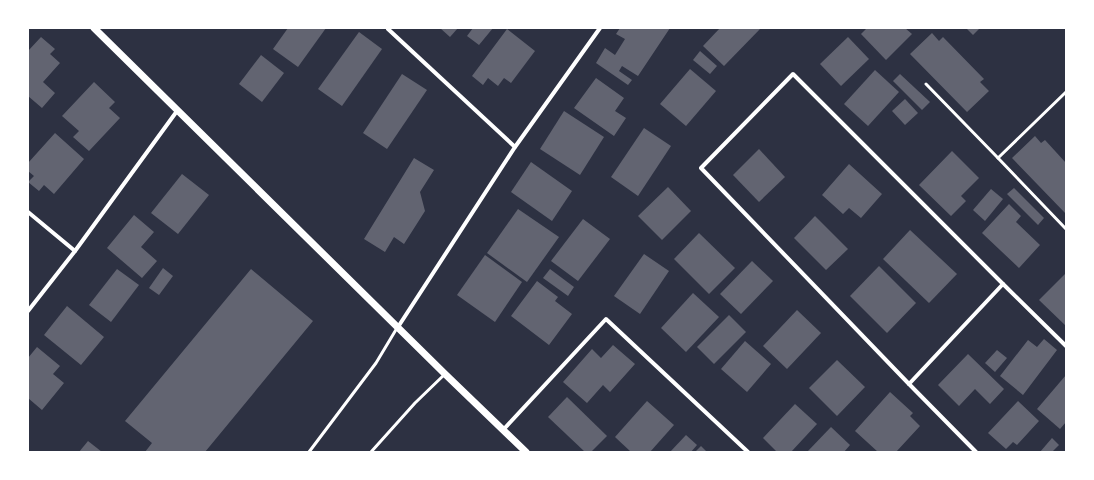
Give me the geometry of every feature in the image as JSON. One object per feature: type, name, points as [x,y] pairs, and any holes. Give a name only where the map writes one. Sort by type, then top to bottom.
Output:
[{"type":"street","points":[[94,28],[526,452]]},
{"type":"street","points":[[388,28],[515,147]]},
{"type":"street","points":[[398,327],[515,147],[600,28]]},
{"type":"street","points":[[976,452],[908,384],[701,168],[793,74],[1066,346]]},
{"type":"street","points":[[28,311],[75,251],[177,111]]},
{"type":"street","points":[[28,212],[75,251]]},
{"type":"street","points":[[908,384],[1003,284]]},
{"type":"street","points":[[504,430],[606,319],[748,452]]},
{"type":"lane","points":[[926,84],[1066,229]]},
{"type":"lane","points":[[998,158],[1066,92]]},
{"type":"lane","points":[[308,452],[376,363],[398,327]]},
{"type":"lane","points":[[371,452],[415,403],[445,374]]},
{"type":"building","points":[[288,28],[326,28],[298,67],[273,49]]},
{"type":"building","points":[[440,28],[458,28],[450,37]]},
{"type":"building","points":[[473,28],[493,28],[479,45],[467,36]]},
{"type":"building","points":[[620,28],[670,28],[638,76],[622,66],[619,71],[632,80],[628,85],[596,63],[605,48],[615,55],[625,39],[616,34]]},
{"type":"building","points":[[720,28],[761,28],[724,66],[703,46]]},
{"type":"building","points":[[867,28],[905,28],[912,34],[886,60],[861,34]]},
{"type":"building","points":[[966,28],[980,28],[973,35]]},
{"type":"building","points":[[507,29],[535,51],[511,83],[504,78],[498,86],[488,78],[483,85],[472,76]]},
{"type":"building","points":[[359,32],[382,49],[342,106],[318,89]]},
{"type":"building","points":[[932,33],[939,41],[943,37],[984,79],[980,82],[989,91],[967,112],[910,54]]},
{"type":"building","points":[[41,37],[55,49],[50,54],[60,63],[43,82],[55,93],[42,108],[28,96],[28,51]]},
{"type":"building","points":[[848,37],[869,59],[841,86],[820,64]]},
{"type":"building","points":[[700,51],[717,66],[710,74],[693,60]]},
{"type":"building","points":[[261,55],[284,73],[262,102],[239,84]]},
{"type":"building","points":[[690,69],[716,91],[686,126],[660,104]]},
{"type":"building","points":[[875,70],[899,92],[868,126],[844,104]]},
{"type":"building","points":[[402,74],[427,90],[387,149],[363,133]]},
{"type":"building","points":[[900,74],[930,102],[922,110],[893,81]]},
{"type":"building","points":[[596,78],[624,98],[615,111],[626,118],[614,136],[574,108]]},
{"type":"building","points":[[94,82],[115,102],[109,108],[120,118],[89,151],[73,137],[79,131],[62,116]]},
{"type":"building","points":[[905,99],[918,113],[905,125],[892,111]]},
{"type":"building","points":[[564,111],[604,137],[580,175],[540,149]]},
{"type":"building","points":[[644,128],[671,146],[638,196],[611,177]]},
{"type":"building","points":[[55,133],[84,159],[54,194],[44,185],[39,191],[28,182],[34,176],[28,171],[28,163]]},
{"type":"building","points":[[1035,136],[1041,143],[1045,140],[1066,163],[1066,214],[1012,158]]},
{"type":"building","points":[[759,149],[785,177],[759,202],[733,175]]},
{"type":"building","points":[[952,151],[979,178],[961,196],[966,201],[951,216],[919,185]]},
{"type":"building","points":[[414,158],[434,170],[420,192],[425,211],[404,244],[394,237],[385,252],[364,239]]},
{"type":"building","points":[[531,162],[572,191],[552,221],[511,192]]},
{"type":"building","points":[[849,164],[882,194],[861,218],[849,208],[843,214],[822,195]]},
{"type":"building","points":[[182,174],[209,195],[178,234],[151,213]]},
{"type":"building","points":[[668,187],[691,211],[662,240],[638,216]]},
{"type":"building","points":[[1014,188],[1044,218],[1038,225],[1007,194]]},
{"type":"building","points":[[991,189],[1003,199],[985,221],[973,210]]},
{"type":"building","points":[[1009,204],[1021,216],[1016,222],[1040,245],[1019,268],[982,233]]},
{"type":"building","points":[[518,209],[559,237],[527,282],[487,253]]},
{"type":"building","points":[[134,215],[154,232],[141,247],[157,261],[142,278],[107,248]]},
{"type":"building","points":[[815,216],[848,249],[826,270],[794,238]]},
{"type":"building","points":[[583,219],[610,239],[578,281],[551,261]]},
{"type":"building","points":[[910,230],[957,274],[929,303],[883,259]]},
{"type":"building","points":[[699,233],[735,268],[709,294],[674,259]]},
{"type":"building","points":[[644,254],[669,271],[640,314],[614,296]]},
{"type":"building","points":[[485,255],[522,282],[495,322],[457,295]]},
{"type":"building","points":[[752,261],[773,281],[741,314],[720,294]]},
{"type":"building","points":[[879,266],[916,303],[887,333],[850,296]]},
{"type":"building","points":[[163,268],[173,276],[159,295],[149,288]]},
{"type":"building","points":[[117,269],[139,285],[111,322],[89,305]]},
{"type":"building","points":[[251,269],[313,321],[205,452],[145,452],[152,443],[125,421]]},
{"type":"building","points":[[550,269],[574,287],[568,296],[543,278]]},
{"type":"building","points":[[1066,273],[1066,326],[1039,300]]},
{"type":"building","points":[[537,281],[558,297],[555,301],[572,314],[549,345],[511,316]]},
{"type":"building","points":[[693,293],[719,317],[686,352],[661,328]]},
{"type":"building","points":[[67,306],[104,337],[81,365],[44,335]]},
{"type":"building","points":[[797,310],[821,333],[787,369],[763,346]]},
{"type":"building","points":[[729,315],[746,332],[714,364],[697,347]]},
{"type":"building","points":[[1044,339],[1057,350],[1023,395],[1000,376],[1028,340],[1037,347]]},
{"type":"building","points":[[745,341],[771,364],[747,392],[721,369]]},
{"type":"building","points":[[613,345],[635,364],[610,392],[603,385],[587,403],[563,382],[592,349],[601,358]]},
{"type":"building","points":[[37,347],[60,366],[53,374],[64,383],[42,410],[28,398],[28,358]]},
{"type":"building","points":[[997,350],[1007,358],[995,372],[985,363]]},
{"type":"building","points":[[968,354],[1004,389],[990,404],[975,389],[959,406],[938,385]]},
{"type":"building","points":[[837,360],[865,387],[837,416],[809,388]]},
{"type":"building","points":[[1066,375],[1066,422],[1060,429],[1037,409]]},
{"type":"building","points":[[890,392],[913,413],[910,416],[920,426],[896,452],[878,452],[855,431]]},
{"type":"building","points":[[567,397],[607,436],[591,452],[585,452],[548,417]]},
{"type":"building","points":[[647,401],[674,425],[650,452],[631,452],[615,437]]},
{"type":"building","points":[[1018,401],[1039,421],[1017,445],[1013,442],[1006,449],[988,433]]},
{"type":"building","points":[[795,404],[817,424],[791,452],[777,452],[763,438]]},
{"type":"building","points":[[831,427],[850,445],[844,452],[807,452]]},
{"type":"building","points":[[686,435],[697,445],[691,452],[670,452]]},
{"type":"building","points":[[1052,438],[1059,445],[1052,452],[1040,452]]},
{"type":"building","points":[[88,441],[102,452],[79,452]]},
{"type":"building","points":[[701,446],[707,452],[695,452]]}]
